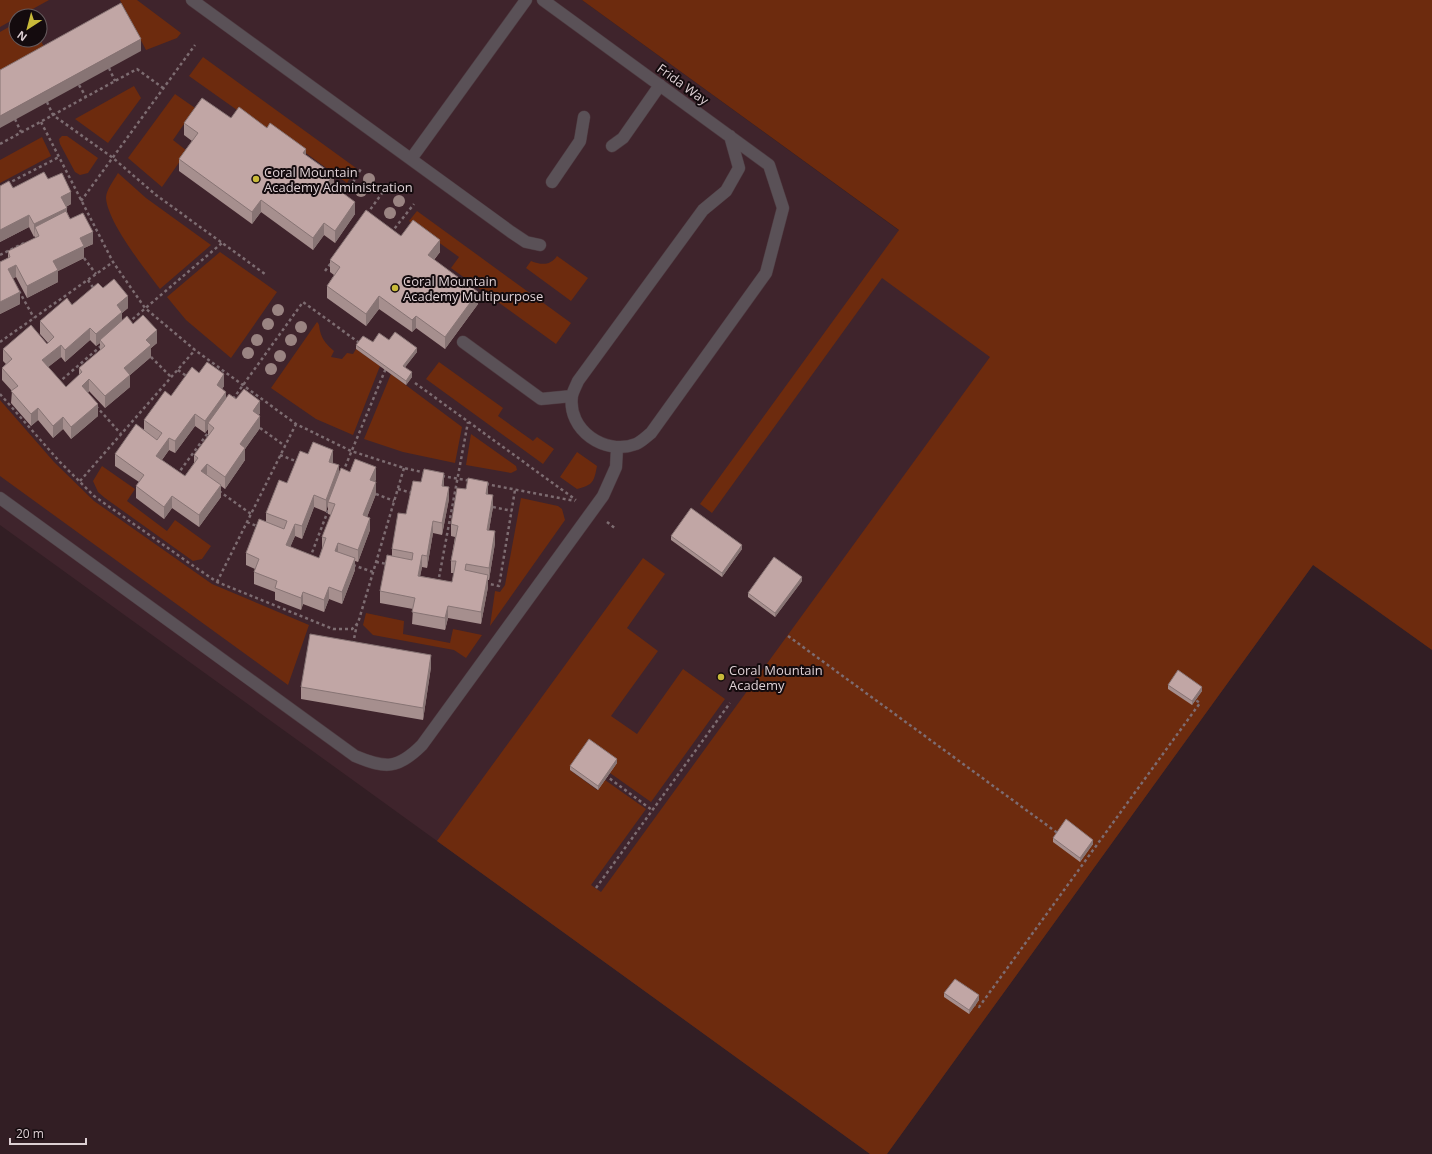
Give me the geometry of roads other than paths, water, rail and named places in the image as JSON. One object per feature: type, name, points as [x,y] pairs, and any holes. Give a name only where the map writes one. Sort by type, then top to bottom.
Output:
[{"type":"lane","points":[[192,0],[526,242],[540,245]]},
{"type":"lane","points":[[411,159],[526,0]]},
{"type":"lane","name":"Frida Way","points":[[543,0],[769,165],[783,208],[766,273],[651,433],[638,444],[617,448]]},
{"type":"lane","points":[[612,146],[623,138],[660,85]]},
{"type":"lane","points":[[552,182],[580,141],[584,117]]},
{"type":"lane","points":[[0,498],[355,756],[374,763],[391,764],[408,759],[422,745],[603,496],[616,467],[617,448],[606,447],[592,439],[580,427],[573,412],[572,396],[578,381],[703,210],[726,191],[739,168],[730,136]]},
{"type":"lane","points":[[463,342],[541,399],[572,396]]},
{"type":"place","name":"Coral Mountain Academy Administration","points":[[256,179]]},
{"type":"place","name":"Coral Mountain Academy Multipurpose","points":[[395,288]]},
{"type":"place","name":"Coral Mountain Academy","points":[[721,677]]}]
